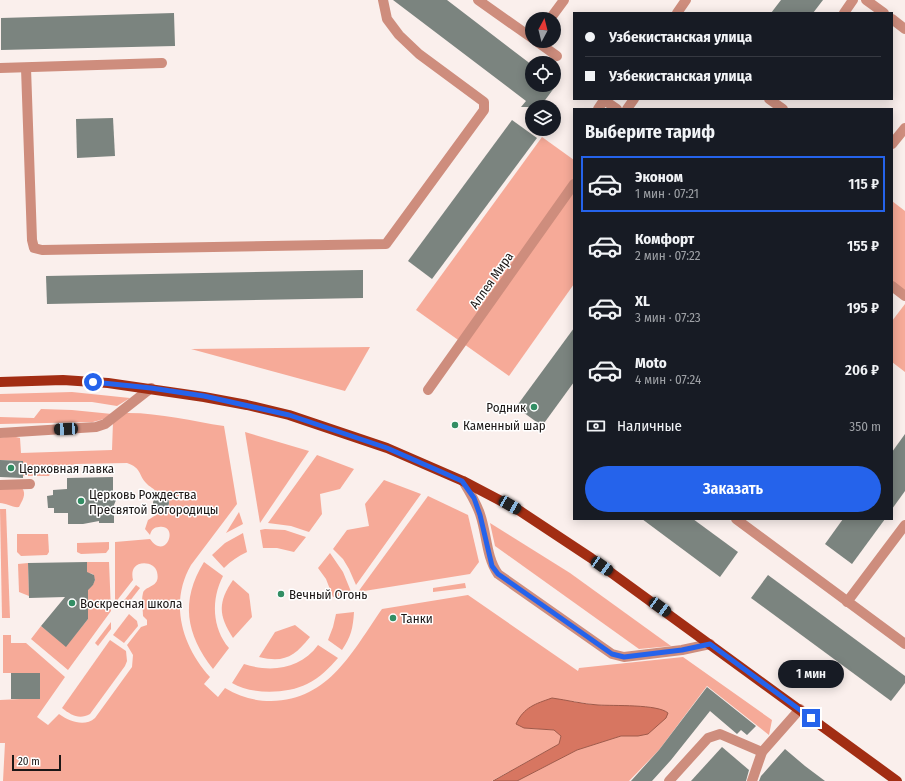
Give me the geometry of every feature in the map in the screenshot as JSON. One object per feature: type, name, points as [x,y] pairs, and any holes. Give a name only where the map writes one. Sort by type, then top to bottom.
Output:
[{"type":"main road","points":[[0,382],[63,380],[108,383],[204,396],[289,415],[387,448],[462,481],[520,511],[591,558],[897,781]]},
{"type":"street","points":[[26,68],[32,240],[34,248],[42,250],[386,244],[484,110],[484,102],[419,54],[399,36],[387,19],[383,0]]},
{"type":"street","points":[[478,0],[525,33]]},
{"type":"street","points":[[555,12],[564,0]]},
{"type":"street","points":[[678,12],[686,0]]},
{"type":"street","points":[[845,12],[853,0]]},
{"type":"street","points":[[866,0],[883,12]]},
{"type":"street","points":[[893,20],[905,28]]},
{"type":"street","points":[[546,48],[557,56]]},
{"type":"street","points":[[0,68],[162,63]]},
{"type":"street","points":[[604,100],[616,108]]},
{"type":"street","points":[[893,143],[904,130]]},
{"type":"street","name":"Аллея Мира","points":[[428,390],[573,185]]},
{"type":"street","points":[[893,287],[905,296]]},
{"type":"street","points":[[0,433],[96,427],[105,424],[151,388]]},
{"type":"street","points":[[462,481],[474,498],[480,515],[492,566],[498,574],[612,654],[624,657],[682,650],[710,644]]},
{"type":"street","points":[[0,485],[30,484]]},
{"type":"street","points":[[737,520],[905,644]]},
{"type":"street","points":[[848,602],[905,525]]},
{"type":"street","points":[[752,781],[762,752],[800,709]]},
{"type":"street","points":[[669,781],[708,738],[720,734],[762,752]]},
{"type":"shaded area","points":[[542,137],[573,159],[573,285],[509,376],[416,310]]},
{"type":"shaded area","points":[[893,202],[905,211],[905,296],[893,287]]},
{"type":"shaded area","points":[[905,304],[905,372],[893,363],[893,320]]},
{"type":"shaded area","points":[[370,347],[345,391],[191,349]]},
{"type":"shaded area","points":[[72,392],[130,398],[117,406],[92,402],[0,402],[0,394]]},
{"type":"shaded area","points":[[41,409],[112,414],[104,419],[93,422],[0,424],[0,417],[34,418]]},
{"type":"shaded area","points":[[123,413],[161,415],[224,426],[237,504],[191,565],[184,579],[180,609],[182,624],[192,652],[210,677],[204,684],[218,697],[225,688],[247,698],[265,701],[292,698],[309,692],[338,670],[361,641],[382,609],[468,595],[578,671],[579,668],[683,657],[772,720],[769,735],[707,686],[659,750],[629,781],[517,781],[577,750],[621,736],[638,736],[650,707],[597,705],[552,698],[524,728],[554,730],[561,735],[559,744],[492,781],[3,781],[5,743],[0,743],[0,700],[40,698],[40,673],[3,673],[3,635],[11,635],[11,643],[26,643],[65,677],[37,717],[48,725],[59,714],[77,722],[82,723],[91,721],[95,718],[132,667],[133,655],[127,645],[141,627],[147,625],[147,620],[143,616],[143,593],[144,590],[155,584],[158,577],[156,569],[153,566],[143,563],[140,564],[134,568],[132,575],[133,580],[115,603],[115,542],[150,539],[156,545],[161,546],[165,545],[170,536],[169,531],[165,528],[154,528],[150,535],[145,529],[148,520],[156,515],[158,511],[164,511],[169,506],[169,500],[164,495],[158,495],[155,490],[144,481],[138,469],[132,465],[127,463],[75,464],[53,470],[49,476],[23,476],[23,461],[0,460],[0,438],[12,436],[20,438],[21,453],[112,450],[113,422]]},
{"type":"shaded area","points":[[245,432],[309,451],[260,523]]},
{"type":"shaded area","points":[[317,455],[354,469],[340,489],[320,494],[322,514],[309,532],[291,526],[268,523]]},
{"type":"shaded area","points":[[384,480],[421,494],[356,585],[343,559],[333,549],[347,530],[369,526],[365,504]]},
{"type":"shaded area","points":[[0,488],[22,488],[24,495],[19,507],[0,503]]},
{"type":"shaded area","points":[[428,496],[468,515],[479,562],[470,574],[358,592]]},
{"type":"shaded area","points":[[0,509],[6,509],[10,618],[2,618]]},
{"type":"shaded area","points":[[239,512],[243,524],[226,533]]},
{"type":"shaded area","points":[[490,523],[570,573],[671,646],[639,649],[495,546]]},
{"type":"shaded area","points":[[260,530],[285,530],[306,537],[294,552],[277,548],[263,548]]},
{"type":"shaded area","points":[[243,533],[247,552],[229,563],[224,568],[212,555],[225,543]]},
{"type":"shaded area","points":[[17,534],[48,534],[49,552],[47,555],[21,556],[17,552]]},
{"type":"shaded area","points":[[109,542],[109,549],[106,553],[81,554],[77,552],[77,543]]},
{"type":"shaded area","points":[[330,553],[343,572],[352,594],[333,597],[326,579],[318,568]]},
{"type":"shaded area","points":[[87,562],[109,562],[111,611],[68,670],[31,639],[41,626],[66,646],[88,619],[88,587],[92,586],[95,580],[93,574],[87,573]]},
{"type":"shaded area","points":[[204,562],[223,576],[216,594],[215,613],[219,632],[229,648],[213,669],[197,643],[189,617],[191,590],[196,576]]},
{"type":"shaded area","points":[[28,563],[29,596],[19,592],[18,564]]},
{"type":"shaded area","points":[[233,580],[249,594],[252,617],[233,638],[222,615],[222,602]]},
{"type":"shaded area","points":[[465,583],[466,588],[433,592],[433,588]]},
{"type":"shaded area","points":[[136,585],[140,588],[126,606],[122,603]]},
{"type":"shaded area","points":[[354,612],[351,632],[348,641],[342,650],[328,640],[336,614]]},
{"type":"shaded area","points":[[129,614],[137,621],[138,626],[124,643],[113,635]]},
{"type":"shaded area","points":[[111,622],[111,629],[98,646],[95,643]]},
{"type":"shaded area","points":[[295,625],[310,637],[299,649],[288,657],[282,659],[268,659],[259,657],[275,632]]},
{"type":"shaded area","points":[[110,640],[126,651],[127,661],[125,666],[90,714],[82,717],[72,715],[62,708]]},
{"type":"shaded area","points":[[318,645],[338,658],[328,669],[312,682],[290,690],[270,692],[249,690],[232,683],[244,664],[265,668],[285,667],[303,659]]},
{"type":"shaded area","points":[[552,698],[592,704],[655,708],[668,713],[666,718],[648,734],[638,736],[621,736],[577,750],[517,781],[493,781],[559,744],[561,736],[554,730],[524,728],[516,724],[526,710],[535,704]]},
{"type":"building","points":[[393,0],[447,0],[525,60],[525,92],[551,92],[545,100],[525,100]]},
{"type":"building","points":[[781,0],[823,0],[814,12],[772,12]]},
{"type":"building","points":[[174,13],[175,46],[1,50],[1,18]]},
{"type":"building","points":[[113,118],[115,156],[77,158],[76,119]]},
{"type":"building","points":[[512,120],[525,129],[525,136],[534,136],[537,138],[432,279],[408,261]]},
{"type":"building","points":[[363,270],[363,298],[47,304],[46,276]]},
{"type":"building","points":[[573,329],[573,383],[542,426],[516,407]]},
{"type":"building","points":[[905,434],[905,491],[893,508],[893,451]]},
{"type":"building","name":"Церковная лавка","points":[[0,460],[23,461],[23,478],[0,477]]},
{"type":"building","name":"Церковь Рождества Пресвятой Богородицы","points":[[113,477],[113,495],[116,500],[114,505],[114,523],[99,523],[99,521],[83,524],[68,524],[68,513],[54,513],[54,508],[48,508],[47,496],[53,495],[53,490],[67,489],[67,478]]},
{"type":"building","points":[[161,495],[167,497],[169,503],[167,509],[161,511],[155,509],[153,503],[155,497]]},
{"type":"building","points":[[643,520],[694,520],[738,552],[720,577]]},
{"type":"building","points":[[842,520],[884,520],[852,564],[825,544]]},
{"type":"building","name":"Воскресная школа","points":[[87,562],[87,572],[94,575],[95,580],[93,585],[88,590],[88,619],[66,647],[41,626],[65,597],[29,598],[28,563]]},
{"type":"building","points":[[768,575],[905,676],[905,683],[891,701],[751,598]]},
{"type":"building","points":[[11,673],[40,673],[40,699],[11,699]]},
{"type":"building","points":[[707,687],[756,726],[747,735],[741,730],[737,734],[710,711],[671,760],[652,781],[631,781],[659,750]]},
{"type":"building","points":[[722,747],[749,770],[746,781],[691,781]]},
{"type":"building","points":[[785,749],[825,781],[759,781],[761,776]]},
{"type":"place","name":"Родник","points":[[534,407]]},
{"type":"place","name":"Каменный шар","points":[[455,425]]},
{"type":"place","name":"Церковная лавка","points":[[11,468]]},
{"type":"place","name":"Церковь Рождества Пресвятой Богородицы","points":[[81,501]]},
{"type":"place","name":"Вечный Огонь","points":[[281,594]]},
{"type":"place","name":"Воскресная школа","points":[[72,603]]},
{"type":"place","name":"Танки","points":[[393,618]]},
{"type":"route","points":[[93,382],[151,388],[204,396],[289,415],[387,448],[462,481],[474,498],[480,515],[492,566],[498,574],[612,654],[624,657],[682,650],[710,644],[811,718]]}]
